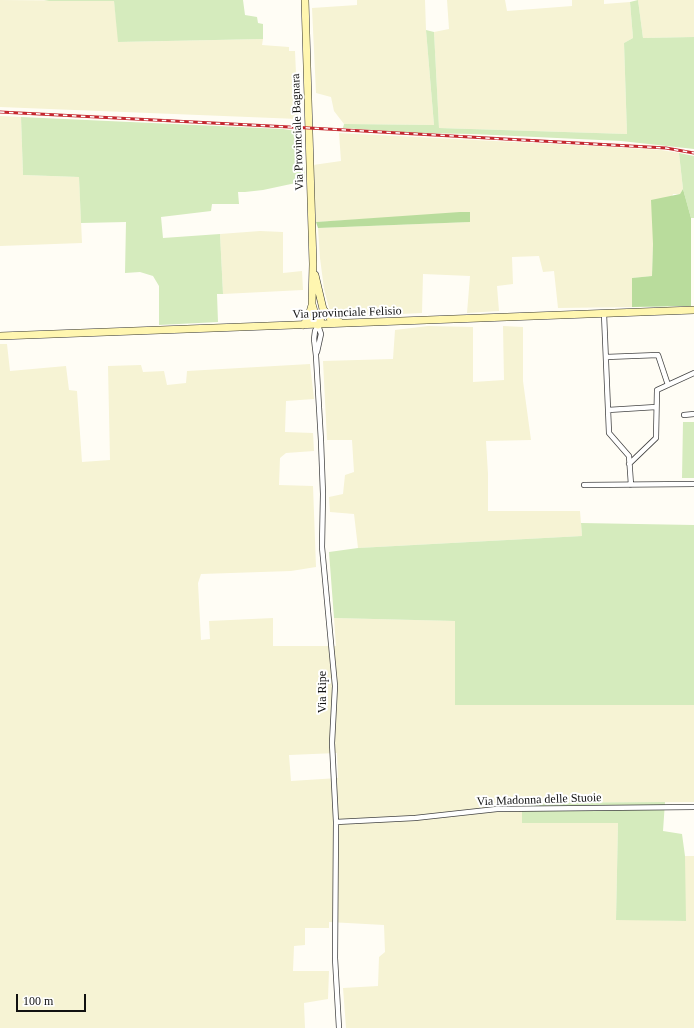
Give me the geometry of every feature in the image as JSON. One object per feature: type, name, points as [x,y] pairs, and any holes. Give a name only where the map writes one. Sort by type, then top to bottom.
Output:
[{"type":"main road","name":"Via Provinciale Bagnara","points":[[303,325],[308,319],[312,304],[313,264],[305,0]]},
{"type":"main road","name":"Via Provinciale Bagnara","points":[[313,264],[323,308],[318,325]]},
{"type":"main road","name":"Via Provinciale Bagnara","points":[[312,304],[318,325]]},
{"type":"main road","points":[[323,308],[331,319],[336,322],[356,323]]},
{"type":"main road","name":"Via provinciale Felisio","points":[[0,336],[694,310]]},
{"type":"street","points":[[604,314],[609,433],[629,456],[631,485]]},
{"type":"street","name":"Via Ripe","points":[[318,325],[314,339],[322,486],[322,547],[335,686],[332,743],[336,822],[336,958],[339,1028]]},
{"type":"street","points":[[606,357],[658,355],[668,385]]},
{"type":"street","points":[[629,464],[656,438],[657,390],[694,373]]},
{"type":"street","points":[[608,410],[656,407]]},
{"type":"street","points":[[684,415],[694,414]]},
{"type":"street","points":[[584,486],[694,484]]},
{"type":"street","name":"Via Madonna delle Stuoie","points":[[336,822],[415,818],[497,809],[694,808]]},
{"type":"shaded area","points":[[0,0],[114,1],[119,42],[263,39],[262,45],[289,47],[289,51],[295,51],[298,119],[0,107]]},
{"type":"shaded area","points":[[357,0],[425,0],[434,125],[344,124],[334,111],[331,97],[316,93],[312,8],[357,5]]},
{"type":"shaded area","points":[[447,0],[505,0],[507,11],[572,6],[572,0],[604,0],[604,4],[630,2],[633,38],[624,43],[627,134],[439,128],[434,32],[449,29]]},
{"type":"shaded area","points":[[638,0],[694,0],[694,37],[643,38]]},
{"type":"shaded area","points":[[0,116],[21,117],[23,175],[79,177],[82,243],[0,246]]},
{"type":"shaded area","points":[[339,133],[661,150],[679,153],[683,189],[680,194],[673,194],[653,244],[652,276],[632,278],[632,307],[558,308],[554,271],[543,272],[539,256],[512,257],[513,284],[497,286],[499,311],[467,313],[470,276],[423,274],[422,313],[342,317],[334,315],[329,308],[324,289],[318,228],[469,222],[470,213],[316,222],[313,165],[341,161]]},
{"type":"shaded area","points":[[260,231],[283,232],[283,273],[302,271],[303,290],[223,294],[220,234]]},
{"type":"shaded area","points":[[428,326],[473,327],[473,382],[504,380],[503,326],[523,327],[523,381],[531,440],[486,441],[488,511],[580,511],[582,536],[358,548],[354,514],[330,512],[329,497],[343,494],[345,475],[354,472],[352,440],[327,440],[323,361],[393,359],[395,330]]},
{"type":"shaded area","points":[[0,344],[7,344],[10,371],[66,366],[69,390],[77,391],[82,462],[110,460],[108,366],[141,365],[143,372],[164,371],[167,385],[186,383],[187,371],[310,364],[314,399],[286,401],[285,432],[313,433],[314,451],[286,453],[280,458],[279,485],[313,486],[316,567],[291,571],[201,574],[198,583],[201,640],[210,639],[209,621],[273,618],[273,646],[336,646],[334,618],[456,621],[456,705],[694,705],[694,802],[522,803],[523,823],[618,823],[616,919],[685,921],[685,856],[694,856],[694,1028],[346,1028],[343,988],[378,986],[379,957],[385,952],[384,925],[329,922],[329,928],[305,928],[305,945],[294,946],[293,971],[329,971],[328,999],[304,1003],[305,1028],[0,1028]],"holes":[[[337,753],[338,778],[291,781],[289,755]]]},
{"type":"green space","points":[[44,0],[243,0],[245,15],[257,17],[258,23],[263,24],[263,39],[118,42],[114,1]]},
{"type":"green space","points":[[638,0],[643,38],[694,37],[694,149],[621,141],[416,133],[343,128],[344,124],[434,125],[426,30],[434,32],[439,128],[627,134],[624,43],[633,38],[630,2]]},
{"type":"green space","points":[[21,117],[283,129],[302,132],[305,181],[263,190],[238,192],[239,204],[212,204],[211,211],[161,217],[163,238],[220,234],[223,294],[217,294],[218,322],[159,325],[159,286],[153,276],[140,272],[125,273],[126,222],[81,223],[79,177],[23,175]]},
{"type":"green space","points":[[679,153],[694,156],[694,218],[691,218],[683,189]]},
{"type":"green space","points":[[683,189],[691,218],[691,306],[632,307],[632,278],[652,276],[653,244],[651,200],[680,194]]},
{"type":"green space","points":[[470,212],[470,222],[318,228],[316,222]]},
{"type":"green space","points":[[683,422],[694,422],[694,478],[682,478]]},
{"type":"green space","points":[[581,523],[694,525],[694,705],[455,705],[455,621],[334,618],[329,552],[358,548],[582,536]]},
{"type":"green space","points":[[665,802],[663,831],[682,834],[685,856],[686,921],[616,920],[618,823],[522,823],[522,803]]},
{"type":"railway","points":[[0,112],[666,148],[694,153]]}]
